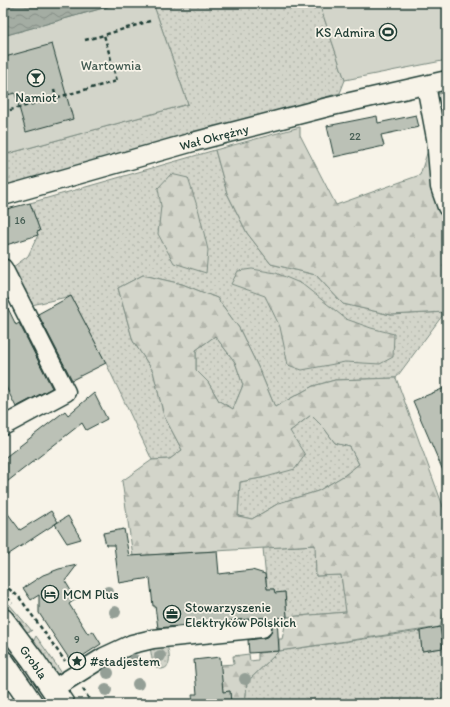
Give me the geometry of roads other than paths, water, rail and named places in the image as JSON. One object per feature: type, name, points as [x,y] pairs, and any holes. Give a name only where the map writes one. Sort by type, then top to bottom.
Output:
[{"type":"main road","name":"Grobla","points":[[3,620],[58,696]]},
{"type":"main road","name":"Grobla","points":[[3,662],[32,704]]},
{"type":"street","name":"Wał Okrężny","points":[[3,196],[208,138],[328,107],[447,80]]},
{"type":"street","points":[[426,85],[436,138],[440,187],[447,207]]},
{"type":"street","points":[[3,268],[66,392],[3,426]]},
{"type":"street","points":[[58,696],[75,676],[104,658],[132,644],[152,639],[262,628]]},
{"type":"water","points":[[3,3],[121,3],[3,36]]},
{"type":"place","name":"KS Admira","points":[[388,32]]},
{"type":"place","name":"Namiot","points":[[36,78]]},
{"type":"place","name":"MCM Plus","points":[[50,594]]},
{"type":"place","name":"Stowarzyszenie Elektryków Polskich","points":[[172,614]]},
{"type":"place","name":"#stadjestem","points":[[77,661]]},
{"type":"park label","name":"Wartownia","points":[[111,65]]}]
